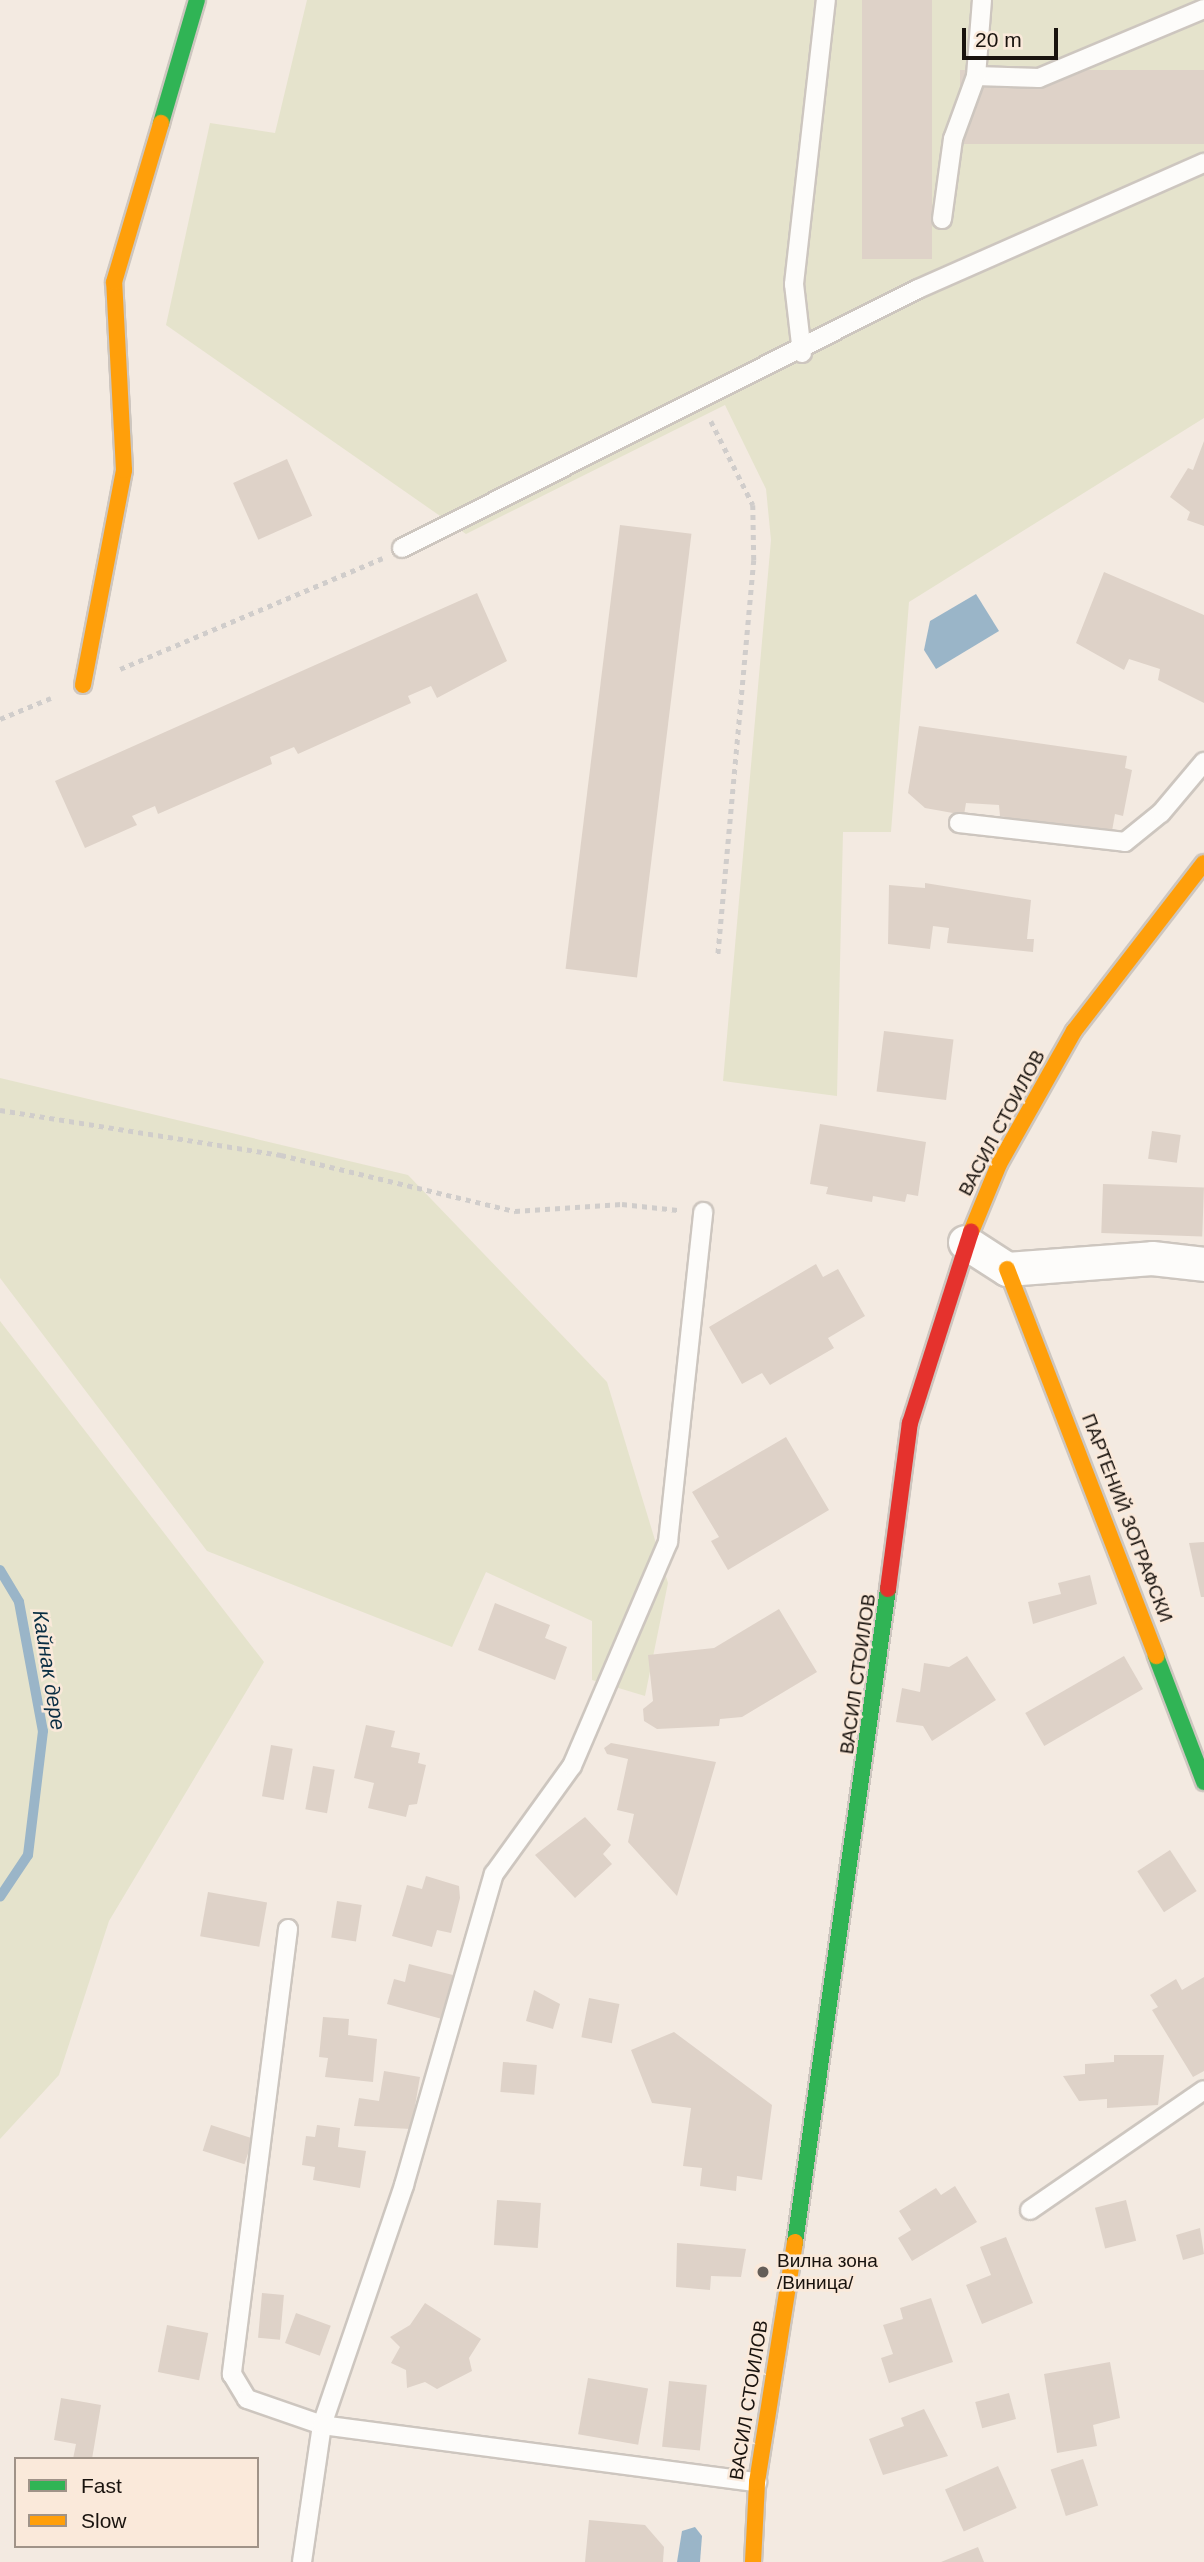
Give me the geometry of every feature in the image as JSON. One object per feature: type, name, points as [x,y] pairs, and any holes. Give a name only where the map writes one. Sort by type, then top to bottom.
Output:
[{"type":"street","points":[[83,685],[124,470],[114,282],[197,0]]},
{"type":"street","name":"ВАСИЛ СТОИЛОВ","points":[[753,2562],[757,2482],[836,1989],[910,1423],[965,1242],[999,1164],[1074,1031],[1204,863]]},
{"type":"street","points":[[965,1242],[1007,1269],[1152,1258],[1204,1264]]},
{"type":"street","name":"ПАРТЕНИЙ ЗОГРАФСКИ","points":[[1007,1269],[1204,1782]]},
{"type":"lane","points":[[802,353],[793,284],[827,0]]},
{"type":"lane","points":[[942,219],[953,139],[976,76],[982,0]]},
{"type":"lane","points":[[976,76],[1039,78],[1204,9]]},
{"type":"lane","points":[[402,548],[802,353],[918,289],[1204,163]]},
{"type":"lane","points":[[959,823],[1125,842],[1161,813],[1204,762]]},
{"type":"lane","points":[[302,2562],[322,2425],[404,2185],[494,1874],[572,1766],[668,1542],[703,1212]]},
{"type":"lane","points":[[288,1928],[232,2374],[247,2399],[322,2425],[757,2482]]},
{"type":"lane","points":[[1030,2210],[1204,2090]]},
{"type":"path","points":[[699,401],[752,505],[754,560],[718,955]]},
{"type":"path","points":[[0,719],[402,548]]},
{"type":"path","points":[[0,1110],[281,1155],[515,1211],[622,1204],[703,1212]]},
{"type":"shaded area","points":[[307,0],[1204,0],[1204,418],[909,602],[891,832],[843,832],[837,1096],[723,1081],[771,540],[766,489],[725,405],[466,534],[166,325],[210,123],[275,133]]},
{"type":"shaded area","points":[[0,1078],[408,1175],[607,1382],[668,1583],[645,1696],[592,1680],[592,1621],[486,1572],[452,1647],[207,1551],[0,1278]]},
{"type":"shaded area","points":[[0,1321],[264,1662],[109,1921],[59,2075],[0,2139]]},
{"type":"water","points":[[976,594],[999,631],[936,669],[924,650],[930,621]]},
{"type":"water","points":[[695,2527],[702,2536],[700,2562],[677,2562],[682,2531]]},
{"type":"building","points":[[862,0],[932,0],[932,259],[862,259]]},
{"type":"building","points":[[960,70],[1204,70],[1204,144],[960,144]]},
{"type":"building","points":[[1204,441],[1204,526],[1187,520],[1190,512],[1170,497],[1188,468],[1193,470]]},
{"type":"building","points":[[287,459],[312,516],[258,540],[233,483]]},
{"type":"building","points":[[620,525],[691,534],[637,977],[566,969]]},
{"type":"building","points":[[1104,572],[1204,615],[1204,703],[1158,680],[1160,669],[1129,659],[1124,670],[1076,643]]},
{"type":"building","points":[[477,593],[507,661],[437,698],[431,686],[408,696],[411,703],[298,754],[294,747],[270,757],[272,764],[158,814],[155,806],[132,816],[137,825],[85,848],[55,781]]},
{"type":"building","points":[[919,726],[1127,756],[1125,768],[1132,770],[1123,816],[1115,814],[1111,837],[1000,816],[999,805],[966,803],[964,815],[925,808],[908,793]]},
{"type":"building","points":[[925,883],[1031,900],[1027,939],[1034,939],[1033,952],[947,943],[949,928],[933,926],[930,949],[888,944],[889,885],[925,888]]},
{"type":"building","points":[[884,1031],[953,1040],[946,1100],[877,1092]]},
{"type":"building","points":[[820,1124],[926,1142],[918,1196],[907,1194],[905,1202],[873,1196],[872,1202],[826,1194],[828,1187],[810,1184]]},
{"type":"building","points":[[1152,1131],[1181,1135],[1177,1163],[1148,1159]]},
{"type":"building","points":[[1103,1184],[1204,1188],[1202,1236],[1101,1233]]},
{"type":"building","points":[[816,1264],[823,1277],[838,1269],[865,1316],[828,1338],[834,1348],[770,1385],[762,1373],[742,1384],[709,1327]]},
{"type":"building","points":[[786,1437],[829,1510],[728,1570],[711,1541],[719,1537],[692,1492]]},
{"type":"building","points":[[1204,1542],[1204,1597],[1201,1597],[1189,1543]]},
{"type":"building","points":[[1090,1575],[1097,1604],[1033,1624],[1028,1602],[1061,1594],[1058,1583]]},
{"type":"building","points":[[495,1603],[550,1625],[545,1638],[567,1647],[555,1680],[478,1650]]},
{"type":"building","points":[[779,1609],[817,1672],[742,1717],[720,1719],[719,1726],[657,1729],[644,1721],[643,1709],[653,1701],[648,1655],[714,1648]]},
{"type":"building","points":[[967,1656],[996,1700],[932,1741],[923,1726],[896,1722],[902,1688],[920,1692],[924,1663],[949,1667]]},
{"type":"building","points":[[1124,1656],[1143,1689],[1044,1746],[1025,1713]]},
{"type":"building","points":[[366,1725],[395,1731],[391,1747],[420,1753],[418,1763],[426,1765],[417,1804],[409,1805],[406,1817],[368,1808],[374,1783],[354,1778]]},
{"type":"building","points":[[611,1743],[716,1762],[677,1896],[628,1842],[634,1814],[617,1810],[628,1759],[607,1754],[604,1748]]},
{"type":"building","points":[[271,1745],[293,1749],[284,1800],[262,1796]]},
{"type":"building","points":[[313,1766],[335,1770],[327,1813],[305,1809]]},
{"type":"building","points":[[585,1817],[611,1845],[603,1854],[612,1864],[575,1898],[535,1855]]},
{"type":"building","points":[[1170,1850],[1197,1891],[1164,1912],[1137,1871]]},
{"type":"building","points":[[426,1876],[459,1886],[460,1898],[451,1933],[437,1930],[432,1947],[392,1936],[407,1885],[422,1889]]},
{"type":"building","points":[[208,1892],[267,1902],[259,1947],[200,1936]]},
{"type":"building","points":[[337,1901],[362,1905],[356,1941],[331,1938]]},
{"type":"building","points":[[409,1964],[453,1975],[442,2019],[387,2004],[394,1979],[405,1982]]},
{"type":"building","points":[[1204,1977],[1204,2071],[1193,2077],[1152,2010],[1158,2007],[1150,1995],[1176,1979],[1182,1990]]},
{"type":"building","points":[[534,1990],[560,2004],[553,2029],[526,2021]]},
{"type":"building","points":[[589,1998],[619,2004],[612,2043],[581,2037]]},
{"type":"building","points":[[323,2017],[349,2019],[348,2035],[377,2039],[373,2082],[325,2077],[328,2058],[319,2057]]},
{"type":"building","points":[[674,2032],[772,2105],[762,2180],[737,2176],[736,2191],[700,2186],[702,2168],[683,2166],[691,2108],[652,2103],[631,2050]]},
{"type":"building","points":[[1114,2055],[1164,2055],[1158,2105],[1107,2108],[1107,2099],[1079,2101],[1063,2076],[1085,2074],[1085,2064],[1114,2062]]},
{"type":"building","points":[[503,2062],[537,2065],[534,2095],[500,2092]]},
{"type":"building","points":[[384,2071],[420,2077],[411,2129],[354,2126],[359,2098],[379,2101]]},
{"type":"building","points":[[211,2125],[253,2139],[245,2164],[203,2151]]},
{"type":"building","points":[[317,2125],[340,2128],[338,2147],[366,2151],[360,2188],[313,2180],[315,2167],[302,2165],[306,2136],[315,2137]]},
{"type":"building","points":[[955,2186],[977,2222],[912,2261],[898,2238],[911,2230],[899,2211],[936,2188],[941,2195]]},
{"type":"building","points":[[497,2200],[541,2203],[538,2248],[494,2245]]},
{"type":"building","points":[[1126,2200],[1136,2241],[1105,2248],[1095,2208]]},
{"type":"building","points":[[1200,2228],[1204,2254],[1183,2260],[1176,2235]]},
{"type":"building","points":[[1006,2237],[1033,2303],[982,2324],[966,2285],[991,2275],[980,2247]]},
{"type":"building","points":[[677,2243],[746,2249],[741,2277],[711,2276],[710,2290],[676,2287]]},
{"type":"building","points":[[262,2293],[284,2295],[280,2340],[258,2338]]},
{"type":"building","points":[[931,2298],[953,2362],[889,2383],[881,2358],[893,2354],[883,2325],[903,2319],[900,2308]]},
{"type":"building","points":[[425,2303],[481,2339],[469,2358],[472,2371],[437,2389],[425,2382],[407,2388],[406,2370],[391,2363],[400,2347],[390,2337],[410,2325]]},
{"type":"building","points":[[296,2313],[331,2326],[320,2356],[285,2343]]},
{"type":"building","points":[[167,2325],[208,2333],[199,2380],[158,2372]]},
{"type":"building","points":[[1110,2362],[1120,2418],[1093,2425],[1097,2446],[1057,2453],[1044,2374]]},
{"type":"building","points":[[588,2378],[648,2389],[638,2445],[578,2434]]},
{"type":"building","points":[[669,2381],[707,2385],[700,2451],[662,2447]]},
{"type":"building","points":[[1009,2393],[1016,2419],[982,2428],[975,2402]]},
{"type":"building","points":[[61,2398],[101,2405],[92,2457],[73,2457],[76,2444],[54,2440]]},
{"type":"building","points":[[924,2409],[948,2456],[883,2475],[869,2439],[904,2426],[901,2418]]},
{"type":"building","points":[[1083,2459],[1098,2506],[1066,2516],[1051,2470]]},
{"type":"building","points":[[998,2466],[1017,2508],[964,2532],[945,2490]]},
{"type":"building","points":[[589,2520],[645,2525],[664,2547],[663,2562],[585,2562]]},
{"type":"building","points":[[978,2547],[984,2562],[941,2562]]},
{"type":"waterway","name":"Кайнак дере","points":[[0,1570],[19,1602],[43,1731],[28,1855],[0,1897]]},
{"type":"traffic: fast","points":[[161,123],[197,0]]},
{"type":"traffic: fast","points":[[795,2242],[888,1589]]},
{"type":"traffic: fast","points":[[1156,1656],[1204,1782]]},
{"type":"traffic: slow","points":[[83,685],[124,470],[114,282],[161,123]]},
{"type":"traffic: slow","points":[[971,1232],[999,1164],[1074,1031],[1204,863]]},
{"type":"traffic: slow","points":[[1007,1269],[1156,1656]]},
{"type":"traffic: slow","points":[[753,2562],[757,2482],[795,2242]]},
{"type":"traffic: jam","points":[[888,1589],[910,1423],[971,1232]]},
{"type":"place","name":"Вилна зона /Виница/","points":[[763,2272]]}]
